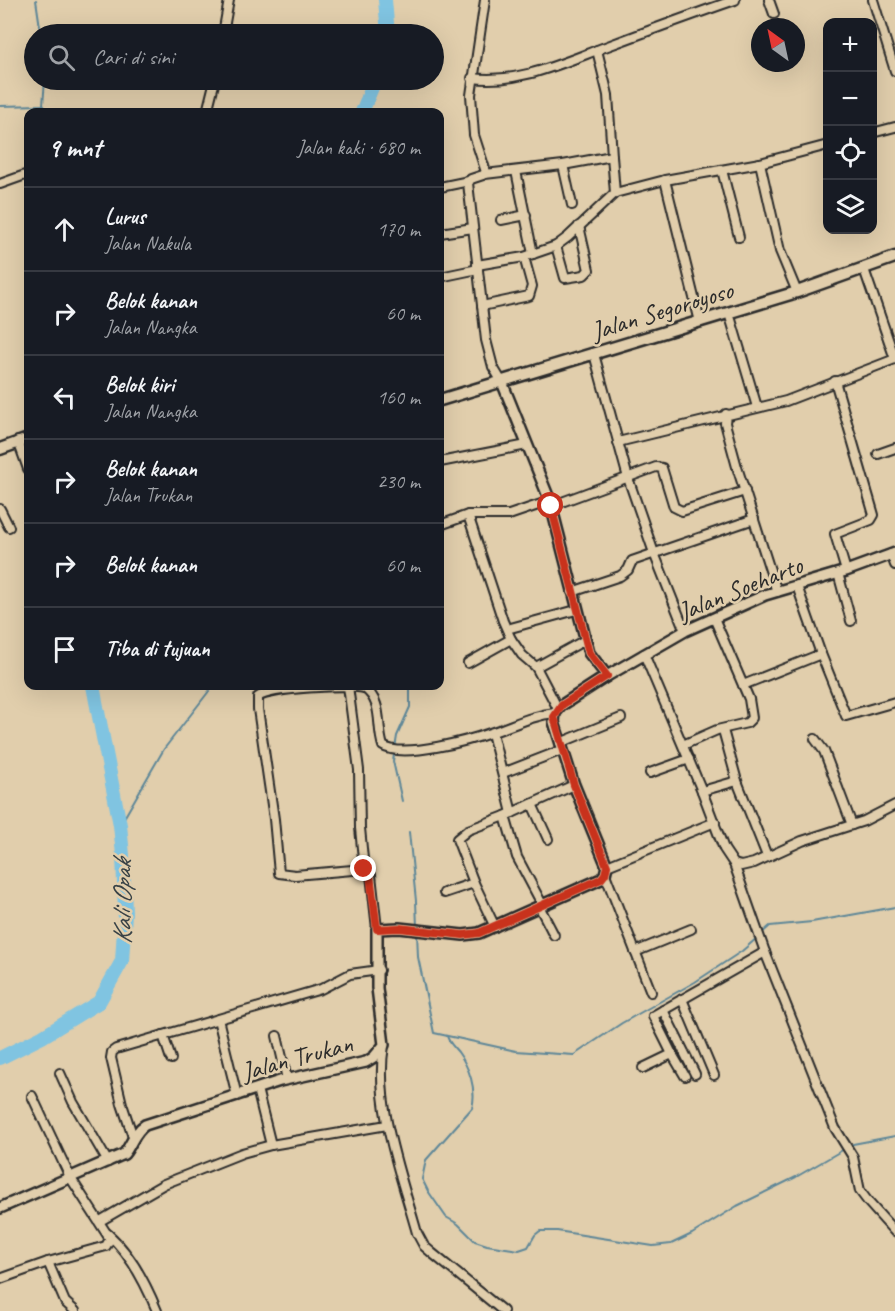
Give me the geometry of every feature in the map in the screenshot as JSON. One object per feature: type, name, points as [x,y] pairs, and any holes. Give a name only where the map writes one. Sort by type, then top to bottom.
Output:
[{"type":"main road","name":"Jalan Segoroyoso","points":[[444,399],[797,292],[895,257]]},
{"type":"main road","points":[[0,449],[23,440]]},
{"type":"street","points":[[225,24],[229,0]]},
{"type":"street","points":[[485,0],[471,95],[474,135],[485,174]]},
{"type":"street","points":[[472,78],[511,79],[735,0]]},
{"type":"street","points":[[769,0],[774,14]]},
{"type":"street","points":[[873,0],[894,67]]},
{"type":"street","points":[[597,50],[608,95],[615,193]]},
{"type":"street","points":[[208,108],[212,90]]},
{"type":"street","points":[[877,132],[895,127]]},
{"type":"street","points":[[444,276],[524,257],[556,246],[615,193],[665,180],[760,163],[823,146]]},
{"type":"street","points":[[444,186],[469,181],[485,174],[562,165],[612,156]]},
{"type":"street","points":[[760,163],[780,251],[797,292]]},
{"type":"street","points":[[562,165],[572,205]]},
{"type":"street","points":[[722,170],[738,237]]},
{"type":"street","points":[[516,171],[533,254]]},
{"type":"street","points":[[0,184],[24,175]]},
{"type":"street","points":[[665,180],[700,322]]},
{"type":"street","points":[[469,181],[477,267],[490,358],[502,382],[550,503],[589,653],[607,676]]},
{"type":"street","points":[[501,220],[526,215]]},
{"type":"street","points":[[556,246],[565,278],[584,274],[589,270],[579,226]]},
{"type":"street","points":[[444,232],[473,228]]},
{"type":"street","points":[[482,306],[529,296],[532,286],[524,257]]},
{"type":"street","points":[[618,442],[786,401],[895,359],[864,269]]},
{"type":"street","points":[[729,313],[757,407]]},
{"type":"street","points":[[594,354],[628,478],[654,553],[685,631]]},
{"type":"street","points":[[835,381],[874,515],[871,520],[835,534],[851,621]]},
{"type":"street","points":[[726,414],[724,423],[777,592]]},
{"type":"street","points":[[444,461],[527,445]]},
{"type":"street","points":[[878,454],[895,448]]},
{"type":"street","points":[[444,524],[468,515],[509,514],[660,467],[674,507],[682,511],[745,491]]},
{"type":"street","points":[[0,509],[9,527]]},
{"type":"street","points":[[468,515],[511,639],[522,655],[536,667],[557,711],[554,722],[574,785],[651,992]]},
{"type":"street","points":[[572,592],[620,576],[628,570],[632,561],[754,519]]},
{"type":"street","points":[[893,553],[895,565]]},
{"type":"street","name":"Jalan Soeharto","points":[[557,711],[607,676],[685,631],[777,592],[893,553]]},
{"type":"street","points":[[797,586],[820,654],[846,716],[895,702]]},
{"type":"street","points":[[507,629],[576,610]]},
{"type":"street","points":[[683,745],[747,723],[752,718],[750,702],[714,618]]},
{"type":"street","points":[[468,663],[511,639]]},
{"type":"street","points":[[536,667],[585,640]]},
{"type":"street","points":[[644,654],[715,822],[724,849],[734,864],[755,926],[835,1128],[854,1157],[860,1191],[895,1232]]},
{"type":"street","points":[[743,685],[820,654]]},
{"type":"street","points":[[284,690],[268,691],[258,697],[279,873],[295,875],[364,869]]},
{"type":"street","points":[[348,690],[358,770],[364,869],[370,875],[377,929],[399,928],[463,935],[479,933],[542,907],[601,879],[606,870],[715,822]]},
{"type":"street","points":[[366,690],[375,699],[380,717],[382,743],[386,749],[400,751],[429,749],[492,733],[536,716],[557,711]]},
{"type":"street","points":[[502,773],[621,718]]},
{"type":"street","points":[[723,730],[737,781],[767,856]]},
{"type":"street","points":[[492,733],[502,773],[517,856],[554,935]]},
{"type":"street","points":[[815,739],[824,751],[852,825]]},
{"type":"street","points":[[650,773],[689,759]]},
{"type":"street","points":[[702,791],[737,781]]},
{"type":"street","points":[[495,927],[474,883],[457,839],[468,830],[509,815],[574,785]]},
{"type":"street","points":[[532,804],[549,840]]},
{"type":"street","points":[[734,864],[741,866],[754,863],[802,841],[852,825],[895,805]]},
{"type":"street","points":[[444,893],[474,883]]},
{"type":"street","name":"Jalan Trukan","points":[[133,1137],[141,1127],[149,1124],[287,1079],[366,1062],[374,1057],[384,1045],[377,988],[379,970],[377,929]]},
{"type":"street","points":[[635,951],[691,929]]},
{"type":"street","points":[[685,1076],[653,1018],[764,949]]},
{"type":"street","points":[[0,1208],[108,1162],[124,1154],[130,1147],[133,1137],[111,1058],[112,1052],[116,1049],[321,989],[350,974],[379,970]]},
{"type":"street","points":[[681,999],[714,1075]]},
{"type":"street","points":[[663,1010],[695,1074]]},
{"type":"street","points":[[218,1019],[237,1096]]},
{"type":"street","points":[[164,1035],[171,1059]]},
{"type":"street","points":[[277,1036],[287,1079]]},
{"type":"street","points":[[384,1045],[381,1061],[387,1125],[417,1233],[424,1246],[503,1311]]},
{"type":"street","points":[[643,1068],[672,1053]]},
{"type":"street","points":[[60,1073],[108,1162]]},
{"type":"street","points":[[257,1089],[271,1145]]},
{"type":"street","points":[[0,1279],[48,1262],[106,1246],[110,1239],[70,1177],[32,1096]]},
{"type":"street","points":[[100,1221],[164,1184],[242,1153],[271,1145],[387,1125]]},
{"type":"street","points":[[107,1233],[119,1244],[136,1270],[157,1311]]},
{"type":"street","points":[[48,1262],[65,1302],[75,1311]]},
{"type":"waterway","points":[[36,0],[40,24]]},
{"type":"waterway","name":"Kali Opak","points":[[385,0],[387,24]]},
{"type":"waterway","points":[[44,90],[43,105],[46,108]]},
{"type":"waterway","name":"Kali Opak","points":[[364,108],[371,90]]},
{"type":"waterway","points":[[0,106],[43,105]]},
{"type":"waterway","name":"Kali Opak","points":[[0,1058],[42,1037],[99,1002],[122,961],[125,913],[120,825],[94,690]]},
{"type":"waterway","points":[[120,825],[164,749],[210,690]]},
{"type":"waterway","points":[[402,801],[393,761],[397,736],[410,707],[410,690]]},
{"type":"waterway","points":[[409,832],[417,927]]},
{"type":"waterway","points":[[761,934],[770,926],[812,922],[895,907]]},
{"type":"waterway","points":[[417,932],[418,957],[434,1033],[516,1051],[574,1055],[622,1023],[695,982],[742,951],[757,938]]},
{"type":"waterway","points":[[447,1036],[469,1071],[473,1086],[472,1108],[426,1160],[422,1179],[446,1217],[458,1224],[475,1241],[487,1245],[519,1250],[528,1247],[540,1231],[557,1231],[653,1246],[671,1244],[853,1144],[895,1136]]},
{"type":"route","points":[[364,869],[370,875],[377,929],[399,928],[463,935],[479,933],[511,921],[601,879],[605,874],[607,866],[574,785],[554,717],[555,712],[562,705],[607,676],[589,653],[576,610],[551,506]]}]
